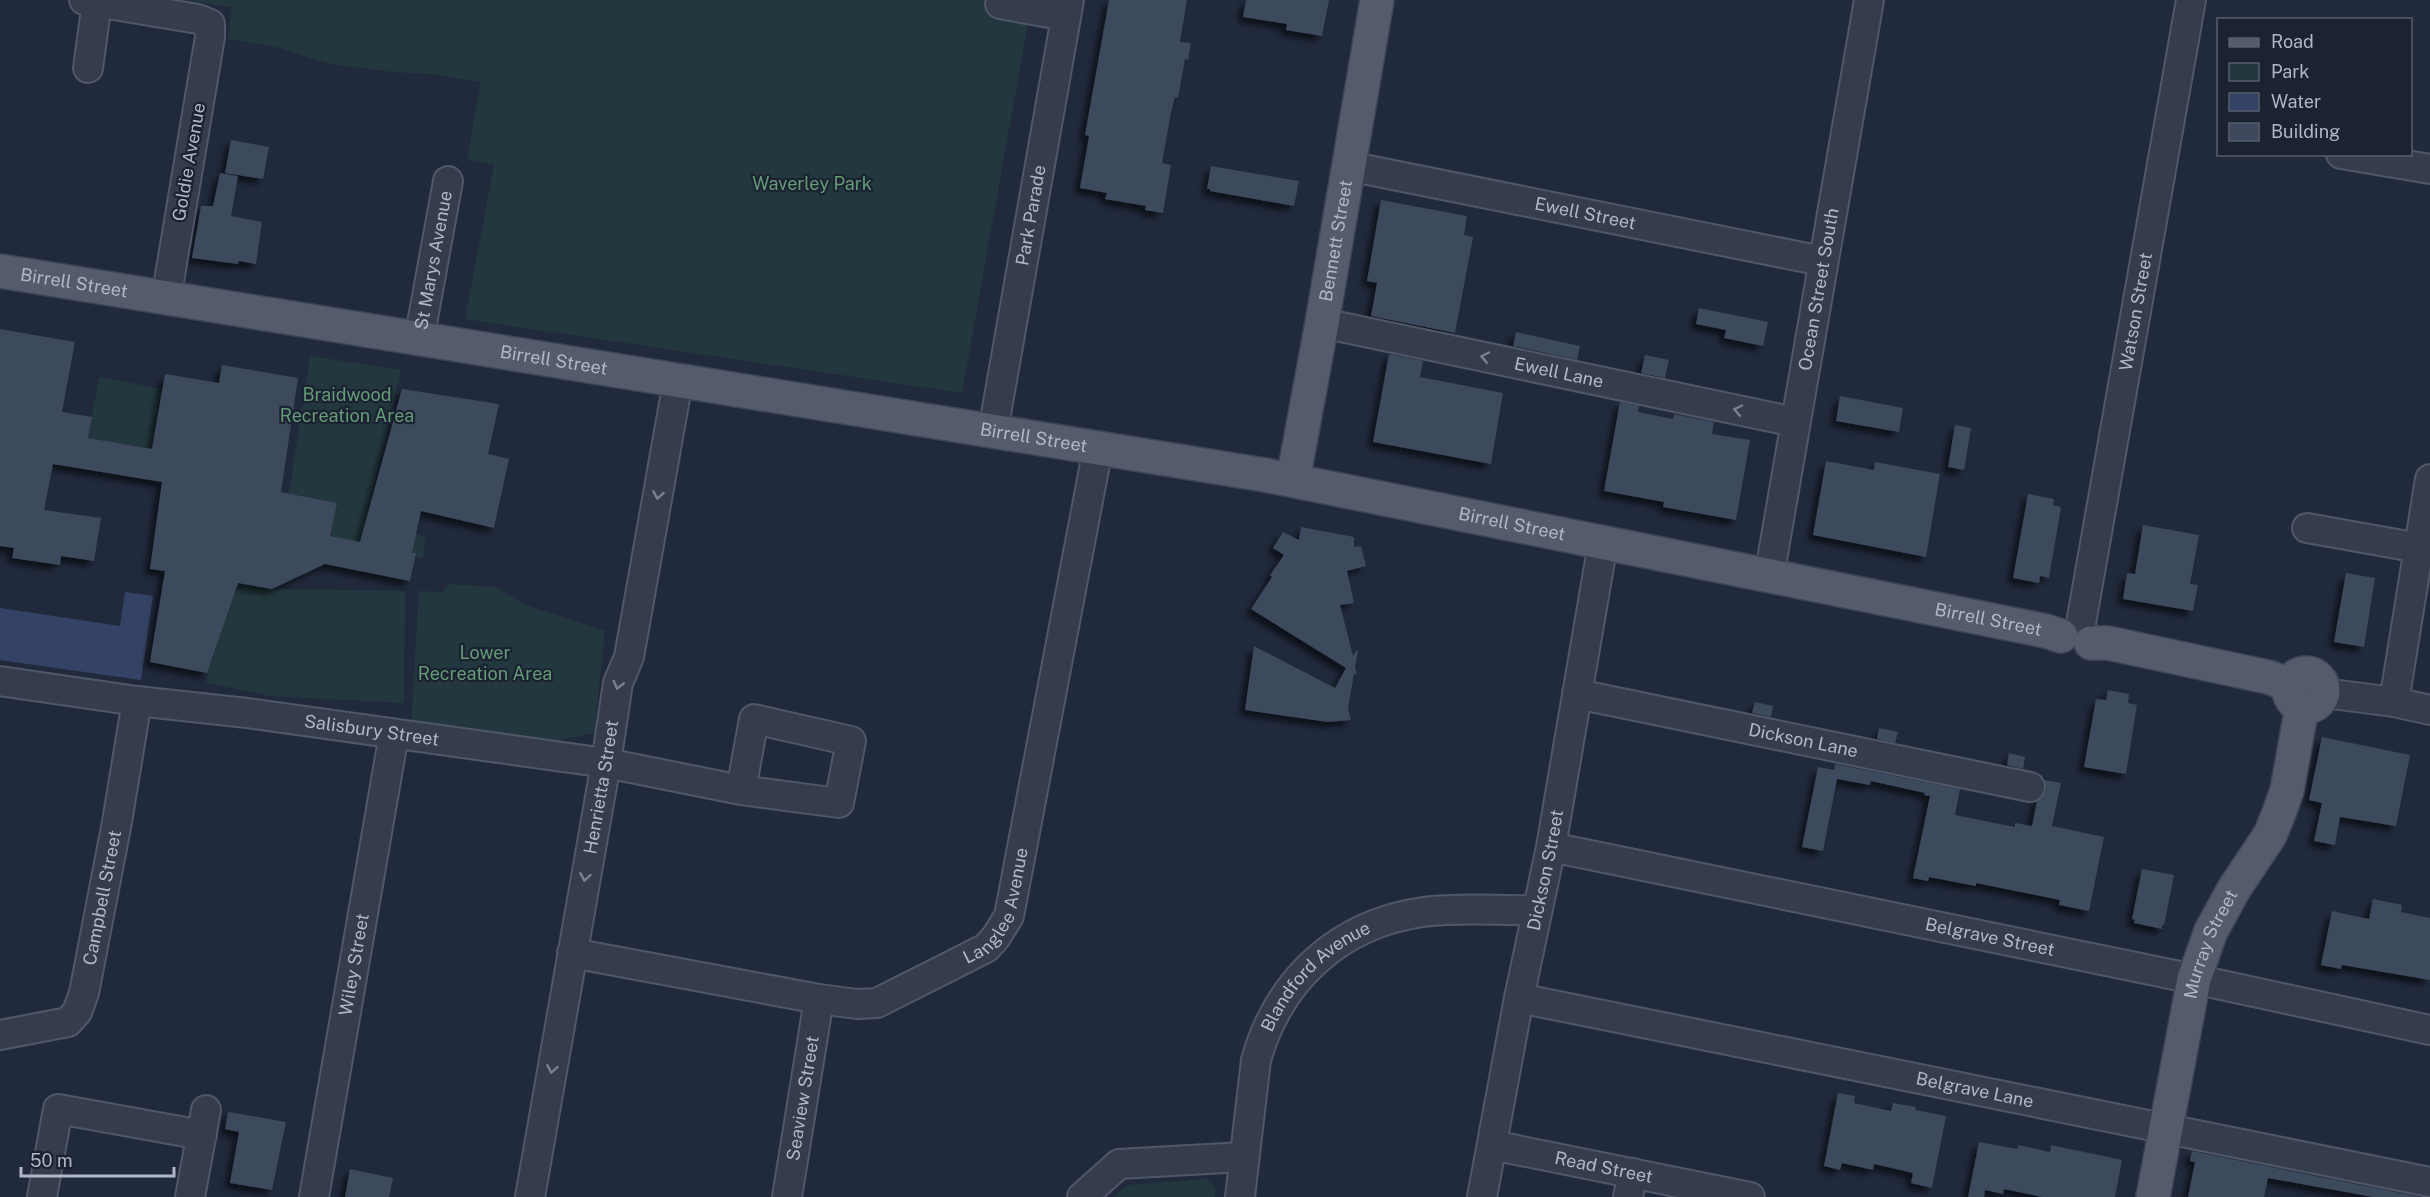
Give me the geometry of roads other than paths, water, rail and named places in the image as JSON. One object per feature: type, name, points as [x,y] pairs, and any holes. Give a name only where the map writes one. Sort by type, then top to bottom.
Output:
[{"type":"main road","name":"Bennett Street","points":[[1293,480],[1377,0]]},
{"type":"main road","name":"Birrell Street","points":[[0,271],[1293,480],[1769,577],[2046,631],[2078,634],[2108,643],[2268,677],[2305,695]]},
{"type":"main road","name":"Murray Street","points":[[2152,1197],[2194,979],[2211,931],[2234,889],[2270,835],[2279,813],[2287,790],[2305,695]]},
{"type":"street","name":"Ocean Street South","points":[[1769,577],[1869,0]]},
{"type":"street","name":"Watson Street","points":[[2078,634],[2191,0]]},
{"type":"street","name":"Goldie Avenue","points":[[90,1],[198,19],[210,24],[210,37],[166,299]]},
{"type":"street","points":[[88,68],[90,1]]},
{"type":"street","points":[[1000,4],[1068,8]]},
{"type":"street","name":"Park Parade","points":[[993,431],[1068,8]]},
{"type":"street","points":[[2353,156],[2430,169]]},
{"type":"street","name":"Ewell Street","points":[[1348,166],[1822,261]]},
{"type":"street","name":"St Marys Avenue","points":[[419,340],[448,181]]},
{"type":"street","name":"Ewell Lane","points":[[1322,322],[1795,422]]},
{"type":"street","name":"Henrietta Street","points":[[530,1197],[618,683],[628,657],[678,381]]},
{"type":"street","name":"Langlee Avenue","points":[[572,953],[857,1004],[877,1003],[986,948],[1009,916],[1098,448]]},
{"type":"street","points":[[2394,702],[2421,560],[2430,479]]},
{"type":"street","points":[[2307,528],[2421,560]]},
{"type":"street","name":"Dickson Street","points":[[1482,1197],[1519,998],[1551,847],[1603,543]]},
{"type":"street","name":"Salisbury Street","points":[[0,681],[606,763],[741,790]]},
{"type":"street","name":"Dickson Lane","points":[[1577,694],[2030,787]]},
{"type":"street","name":"Birrell Street","points":[[2305,695],[2394,702],[2430,710]]},
{"type":"street","name":"Campbell Street","points":[[0,1035],[68,1022],[77,1012],[84,993],[113,845],[137,701]]},
{"type":"street","name":"Wiley Street","points":[[314,1197],[394,734]]},
{"type":"street","name":"Belgrave Street","points":[[1551,847],[2194,979],[2430,1030]]},
{"type":"street","name":"Blandford Avenue","points":[[1240,1197],[1256,1060],[1262,1041],[1285,995],[1321,956],[1368,927],[1408,915],[1444,911],[1537,910]]},
{"type":"street","name":"Belgrave Lane","points":[[1519,998],[2430,1182]]},
{"type":"street","name":"Seaview Street","points":[[787,1197],[819,999]]},
{"type":"street","points":[[42,1197],[58,1109],[204,1122],[190,1197]]},
{"type":"street","name":"Read Street","points":[[1492,1145],[1630,1185],[1750,1197]]},
{"type":"street","points":[[1082,1197],[1110,1169],[1119,1164],[1243,1157]]},
{"type":"water","points":[[125,592],[153,596],[141,680],[0,660],[0,608],[120,626]]},
{"type":"park label","name":"Waverley Park","points":[[812,184]]},
{"type":"park label","name":"Braidwood Recreation Area","points":[[347,405]]},
{"type":"park label","name":"Lower Recreation Area","points":[[485,663]]}]
